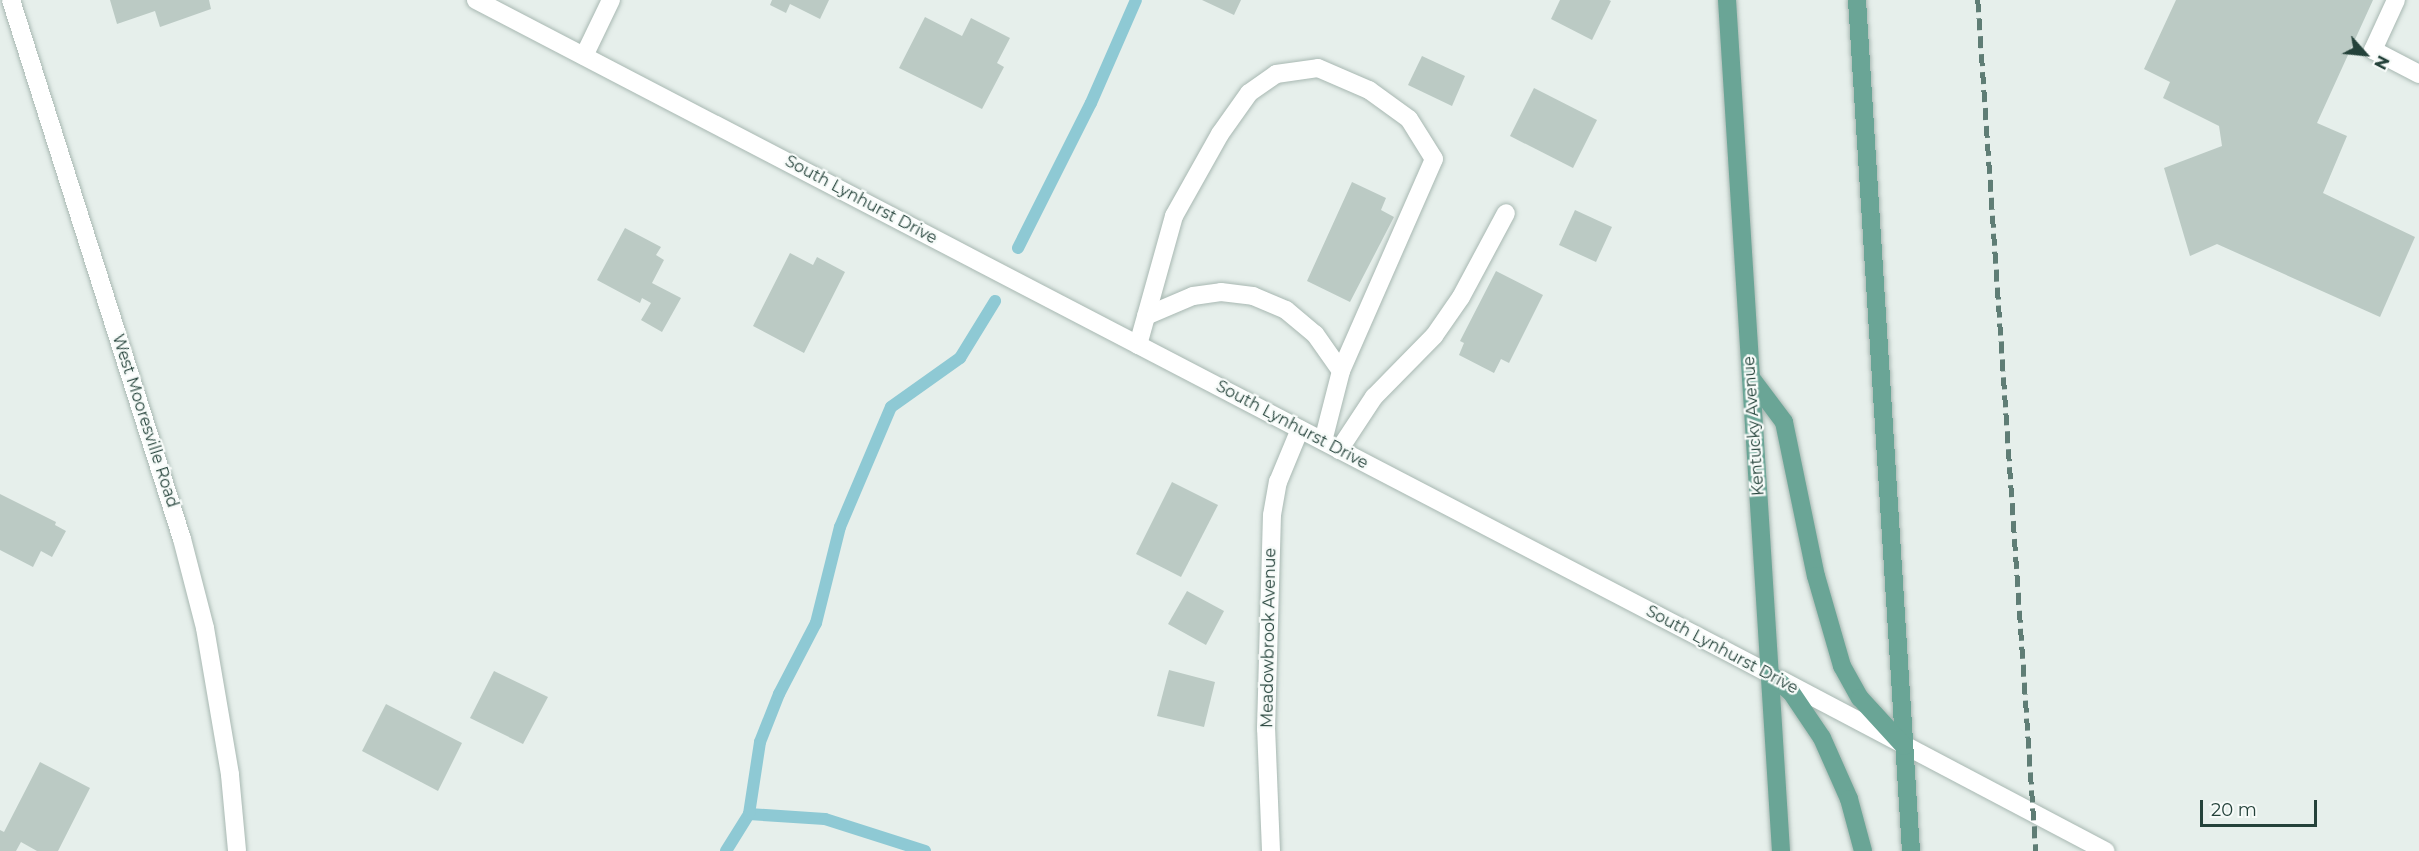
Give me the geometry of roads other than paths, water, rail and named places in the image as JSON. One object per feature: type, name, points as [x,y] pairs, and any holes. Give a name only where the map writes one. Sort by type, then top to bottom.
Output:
[{"type":"main road","name":"Kentucky Avenue","points":[[1727,0],[1781,851]]},
{"type":"main road","points":[[1857,0],[1911,851]]},
{"type":"main road","points":[[1751,378],[1784,422],[1814,566],[1842,666],[1860,698],[1904,746]]},
{"type":"main road","points":[[1770,674],[1791,692],[1822,738],[1849,799],[1863,851]]},
{"type":"street","name":"West Mooresville Road","points":[[11,0],[182,538],[205,627],[230,775],[237,851]]},
{"type":"street","name":"South Lynhurst Drive","points":[[476,0],[2106,851]]},
{"type":"street","points":[[584,56],[611,0]]},
{"type":"street","points":[[2396,0],[2373,51],[2419,74]]},
{"type":"street","points":[[1138,345],[1174,216],[1220,134],[1249,93],[1276,74],[1318,68],[1369,90],[1409,119],[1434,159],[1341,371],[1331,446]]},
{"type":"street","points":[[1331,446],[1374,397],[1434,336],[1461,297],[1506,213]]},
{"type":"street","points":[[1146,316],[1193,296],[1221,292],[1252,296],[1293,316],[1315,334],[1341,371]]},
{"type":"street","name":"Meadowbrook Avenue","points":[[1271,851],[1266,729],[1272,516],[1278,482],[1300,429]]},
{"type":"waterway","points":[[1018,248],[1091,103],[1136,0]]},
{"type":"waterway","points":[[726,851],[749,814],[760,742],[779,694],[816,623],[840,527],[891,407],[960,358],[995,301]]},
{"type":"waterway","points":[[749,814],[825,819],[925,851]]},
{"type":"railway","points":[[1978,0],[2036,851]]}]
